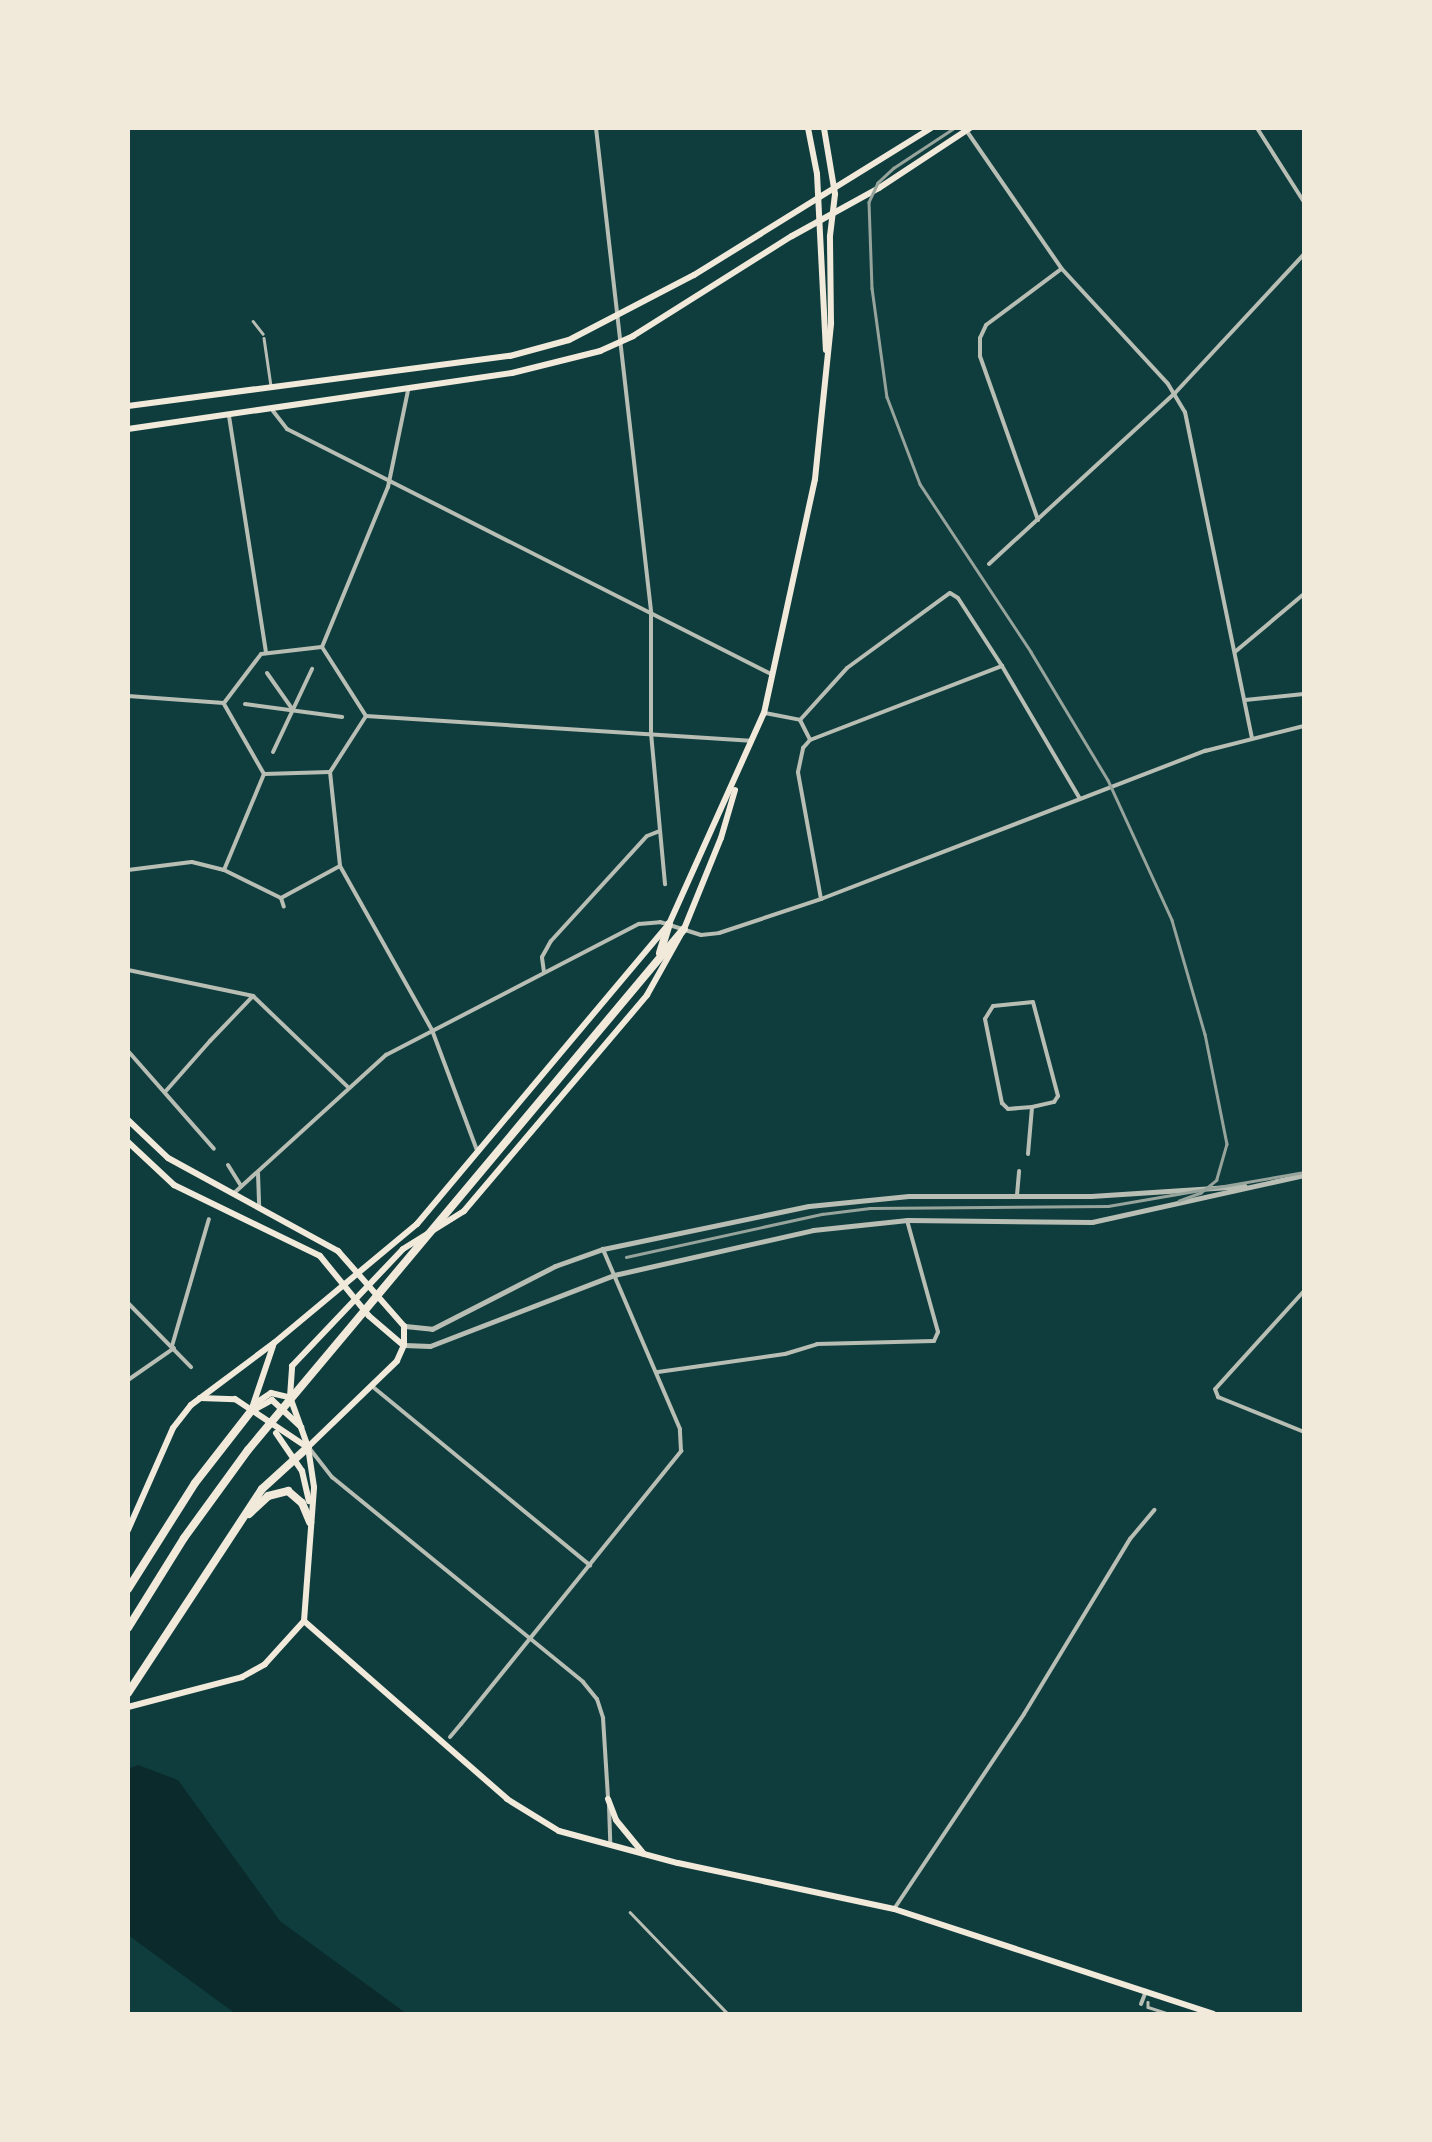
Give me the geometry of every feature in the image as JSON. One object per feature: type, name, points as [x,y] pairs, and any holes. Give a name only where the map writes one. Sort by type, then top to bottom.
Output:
[{"type":"highway","points":[[659,958],[669,924]]},
{"type":"highway","points":[[128,1628],[184,1538],[248,1450],[684,929]]},
{"type":"highway","points":[[128,1589],[174,1516],[251,1411]]},
{"type":"highway","points":[[128,1694],[220,1548],[272,1476],[308,1447]]},
{"type":"highway","points":[[232,1531],[268,1496],[281,1490],[298,1498],[310,1522]]},
{"type":"main road","points":[[808,128],[817,196],[827,361]]},
{"type":"main road","points":[[128,1530],[173,1428],[199,1398],[274,1343],[342,1282],[417,1224],[669,924],[764,713],[816,478],[827,361],[835,184],[824,128]]},
{"type":"main road","points":[[128,406],[527,352],[617,319],[931,128]]},
{"type":"main road","points":[[128,428],[557,364],[620,343],[968,129]]},
{"type":"main road","points":[[128,1707],[242,1677],[265,1664],[304,1620],[314,1486],[308,1447],[290,1397],[292,1366],[410,1243],[464,1212],[650,990],[684,929],[721,838],[739,774]]},
{"type":"main road","points":[[128,1120],[168,1158],[317,1237],[358,1270],[404,1326],[404,1345],[397,1361],[308,1447]]},
{"type":"main road","points":[[128,1142],[174,1185],[309,1249],[385,1332],[404,1345]]},
{"type":"main road","points":[[251,1411],[274,1343]]},
{"type":"main road","points":[[251,1411],[258,1399],[271,1393],[290,1397]]},
{"type":"main road","points":[[199,1398],[235,1399],[273,1428],[308,1447]]},
{"type":"main road","points":[[251,1411],[272,1400],[303,1430]]},
{"type":"main road","points":[[273,1428],[307,1484],[310,1522]]},
{"type":"main road","points":[[304,1620],[506,1798],[560,1831],[644,1854],[894,1909],[1210,2013]]},
{"type":"main road","points":[[608,1798],[616,1820],[644,1854]]},
{"type":"street","points":[[596,128],[651,613],[651,733],[665,884]]},
{"type":"street","points":[[1257,128],[1304,202]]},
{"type":"street","points":[[968,129],[1062,269],[1174,392],[1185,412],[1252,738]]},
{"type":"street","points":[[989,564],[1174,392],[1304,254]]},
{"type":"street","points":[[1038,520],[980,356],[980,338],[986,325],[1062,269]]},
{"type":"street","points":[[322,647],[390,481],[409,388]]},
{"type":"street","points":[[271,408],[286,429],[775,676]]},
{"type":"street","points":[[229,415],[264,653]]},
{"type":"street","points":[[1236,650],[1304,594]]},
{"type":"street","points":[[764,713],[785,721],[800,720],[846,668],[944,595],[958,598],[1080,799]]},
{"type":"street","points":[[224,703],[264,653],[322,647]]},
{"type":"street","points":[[322,647],[366,716]]},
{"type":"street","points":[[821,899],[798,772],[803,748],[810,740],[1002,666]]},
{"type":"street","points":[[272,752],[312,669]]},
{"type":"street","points":[[267,674],[293,710]]},
{"type":"street","points":[[1245,700],[1304,694]]},
{"type":"street","points":[[128,696],[224,703]]},
{"type":"street","points":[[224,703],[264,774]]},
{"type":"street","points":[[245,704],[342,717]]},
{"type":"street","points":[[366,716],[752,742]]},
{"type":"street","points":[[366,716],[330,772],[340,866],[432,1030],[478,1153]]},
{"type":"street","points":[[800,720],[810,740]]},
{"type":"street","points":[[232,1195],[386,1055],[639,924],[669,924],[701,935],[718,933],[821,899],[1080,799],[1252,738],[1304,726]]},
{"type":"street","points":[[264,774],[330,772]]},
{"type":"street","points":[[224,870],[264,774]]},
{"type":"street","points":[[545,973],[542,956],[551,941],[647,836],[660,831]]},
{"type":"street","points":[[128,870],[192,862],[224,870],[281,898],[284,907]]},
{"type":"street","points":[[281,898],[340,866]]},
{"type":"street","points":[[128,970],[253,996],[350,1088]]},
{"type":"street","points":[[165,1092],[253,996]]},
{"type":"street","points":[[1027,1001],[1036,1007],[1058,1096],[1054,1102],[1032,1108],[1008,1109],[1002,1103],[985,1019],[993,1006],[1027,1001]]},
{"type":"street","points":[[128,1050],[214,1149]]},
{"type":"street","points":[[1028,1154],[1032,1108]]},
{"type":"street","points":[[228,1166],[241,1188]]},
{"type":"street","points":[[1017,1195],[1020,1171]]},
{"type":"street","points":[[258,1173],[260,1208]]},
{"type":"street","points":[[404,1326],[432,1328],[546,1270],[603,1249],[824,1204],[908,1196],[1248,1186],[1304,1175]]},
{"type":"street","points":[[404,1345],[430,1346],[614,1275],[813,1230],[907,1220],[1092,1222],[1228,1194],[1248,1186]]},
{"type":"street","points":[[128,1380],[173,1347],[208,1219]]},
{"type":"street","points":[[656,1373],[786,1354],[817,1344],[934,1341],[938,1332],[907,1220]]},
{"type":"street","points":[[450,1737],[682,1451],[683,1442],[603,1249]]},
{"type":"street","points":[[1304,1291],[1217,1385],[1218,1397],[1304,1432]]},
{"type":"street","points":[[128,1303],[191,1367]]},
{"type":"street","points":[[372,1386],[590,1565]]},
{"type":"street","points":[[308,1447],[336,1480],[584,1682],[603,1718],[610,1846]]},
{"type":"street","points":[[894,1909],[1024,1714],[1130,1539],[1154,1510]]},
{"type":"street","points":[[128,1512],[136,1518]]},
{"type":"street","points":[[1144,2003],[1146,1991]]},
{"type":"lane","points":[[253,320],[264,336],[271,388]]},
{"type":"lane","points":[[630,1912],[728,2014]]},
{"type":"lane","points":[[1144,2003],[1169,2014]]},
{"type":"water","points":[[138,1765],[178,1780],[280,1921],[407,2014],[236,2014],[128,1935],[128,1769]]},
{"type":"tram line","points":[[955,128],[894,168],[878,183],[869,202],[872,288],[887,397],[920,484],[1031,652],[1108,780],[1172,920],[1205,1034],[1227,1144],[1217,1180],[1201,1193],[1179,1201]]},
{"type":"tram line","points":[[626,1257],[822,1214],[870,1208],[1108,1206],[1304,1172]]}]
